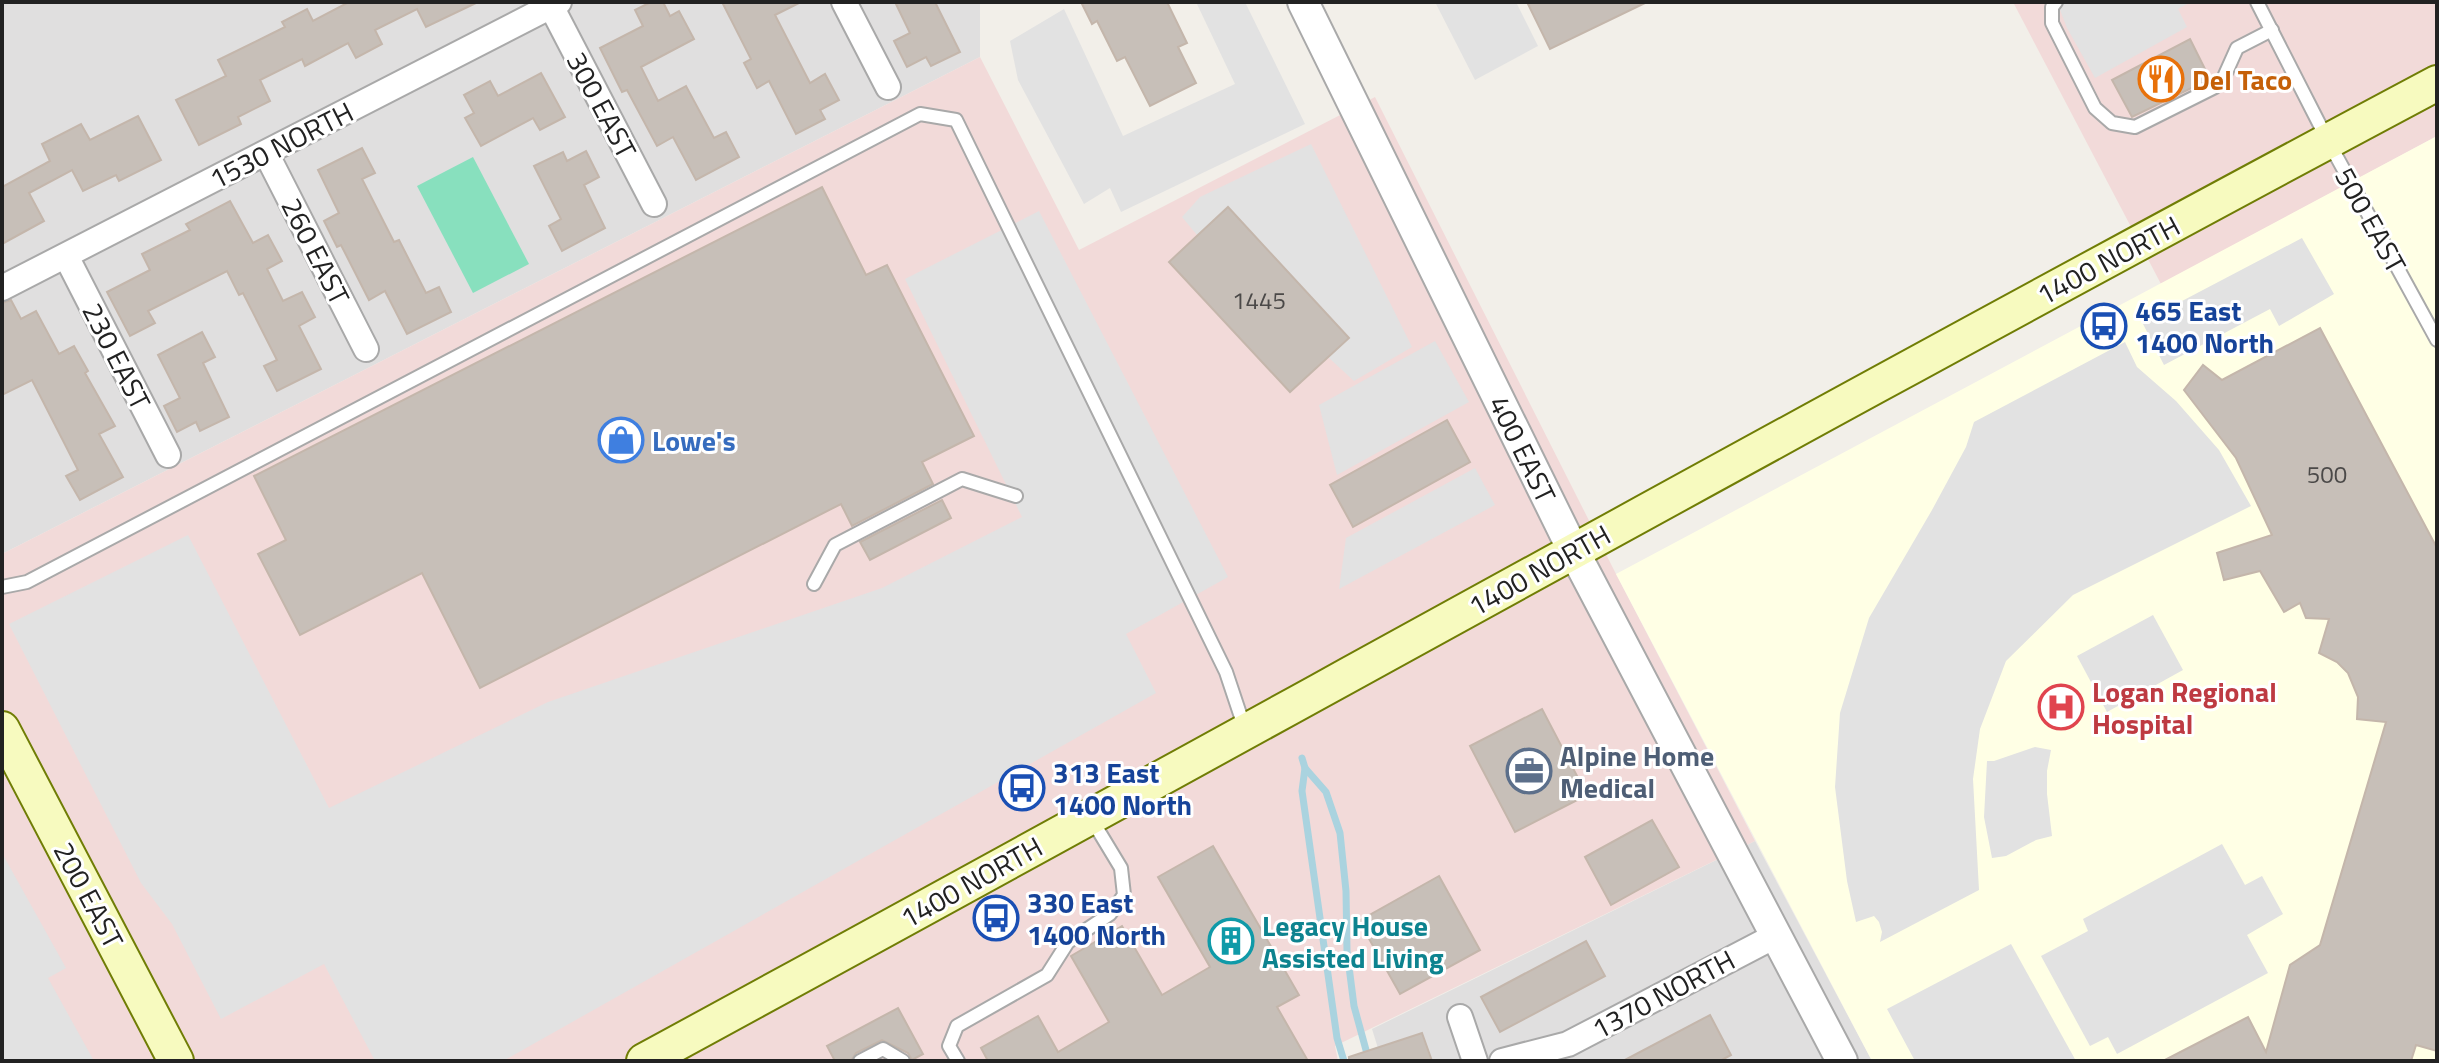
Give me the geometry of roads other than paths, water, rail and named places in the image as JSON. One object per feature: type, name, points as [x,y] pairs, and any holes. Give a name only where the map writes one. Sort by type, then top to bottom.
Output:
[{"type":"main road","name":"1400 NORTH","points":[[644,1061],[1573,550],[2437,83]]},
{"type":"main road","name":"200 EAST","points":[[6,748],[176,1061]]},
{"type":"street","points":[[844,2],[888,87]]},
{"type":"street","name":"400 EAST","points":[[1303,2],[1573,550],[1842,1061]]},
{"type":"street","name":"1530 NORTH","points":[[2,288],[555,4]]},
{"type":"street","name":"300 EAST","points":[[555,4],[654,204]]},
{"type":"street","name":"260 EAST","points":[[266,153],[366,349]]},
{"type":"street","name":"230 EAST","points":[[66,256],[168,455]]},
{"type":"street","name":"1370 NORTH","points":[[1502,1061],[1568,1044],[1777,935]]},
{"type":"street","points":[[1460,1017],[1475,1061]]},
{"type":"lane","points":[[2056,2],[2052,7],[2052,23],[2095,108],[2112,123],[2135,127],[2215,87],[2224,77],[2237,48],[2272,30]]},
{"type":"lane","name":"500 EAST","points":[[2257,2],[2328,141],[2437,340]]},
{"type":"lane","points":[[2,587],[27,582],[920,114],[956,120],[1226,672],[1247,732]]},
{"type":"lane","points":[[814,584],[835,545],[962,479],[1016,496]]},
{"type":"lane","points":[[958,1061],[949,1046],[957,1026],[1047,975],[1068,942],[1110,914],[1124,895],[1121,868],[1091,817]]},
{"type":"lane","points":[[860,1061],[883,1049],[903,1061]]},
{"type":"waterway","points":[[1302,758],[1305,768],[1302,791],[1337,1038],[1344,1061]]},
{"type":"waterway","points":[[1305,768],[1326,792],[1340,833],[1346,891],[1347,951],[1354,1006],[1369,1061]]},
{"type":"place","name":"Del Taco","points":[[2161,79]]},
{"type":"place","name":"465 East 1400 North","points":[[2104,326]]},
{"type":"place","name":"Lowe's","points":[[621,440]]},
{"type":"place","name":"Logan Regional Hospital","points":[[2061,707]]},
{"type":"place","name":"Alpine Home Medical","points":[[1529,771]]},
{"type":"place","name":"313 East 1400 North","points":[[1022,788]]},
{"type":"place","name":"330 East 1400 North","points":[[996,918]]},
{"type":"place","name":"Legacy House Assisted Living","points":[[1231,941]]}]
